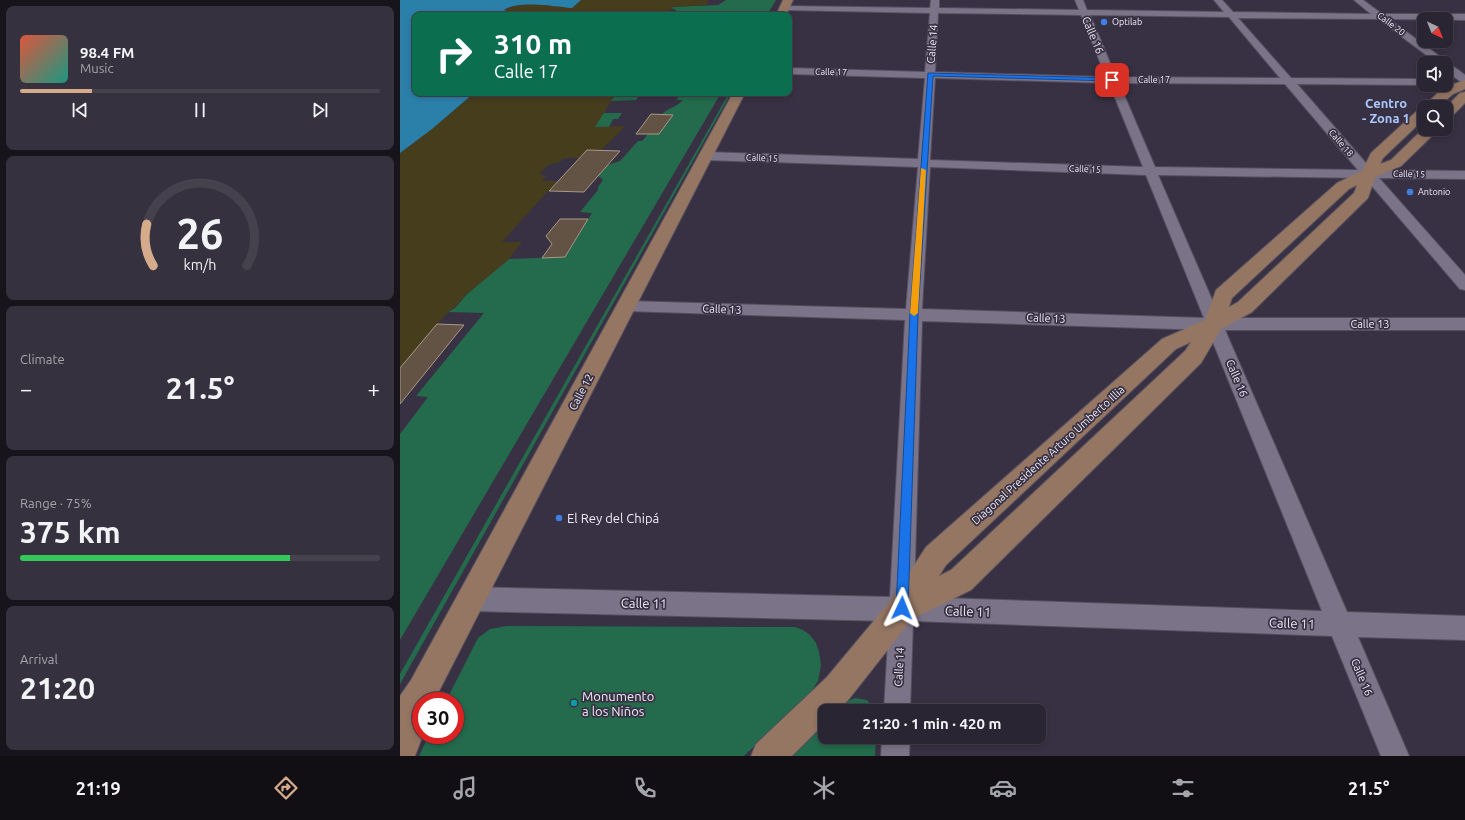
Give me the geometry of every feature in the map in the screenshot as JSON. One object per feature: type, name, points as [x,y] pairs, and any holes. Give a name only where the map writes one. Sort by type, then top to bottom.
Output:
[{"type":"main road","points":[[1438,100],[1448,91],[1465,82]]},
{"type":"main road","name":"Calle 12","points":[[422,691],[737,96]]},
{"type":"main road","points":[[1453,107],[1465,96]]},
{"type":"main road","name":"Diagonal Presidente Arturo Umberto Illia","points":[[768,756],[838,688],[902,608],[936,556],[1170,344],[1214,324],[1245,307],[1362,195],[1368,174],[1376,156],[1417,118]]},
{"type":"main road","points":[[1368,174],[1396,163],[1424,136]]},
{"type":"main road","name":"Diagonal Presidente Arturo Umberto Illia","points":[[902,608],[961,580],[1193,358],[1214,324]]},
{"type":"main road","points":[[400,725],[422,691]]},
{"type":"main road","points":[[400,752],[422,691]]},
{"type":"street","name":"Calle 18","points":[[1218,0],[1465,285]]},
{"type":"street","name":"Calle 20","points":[[1358,0],[1433,56]]},
{"type":"street","points":[[784,8],[934,5],[1081,6],[1232,15],[1465,17]]},
{"type":"street","name":"Calle 14","points":[[897,704],[914,314],[934,5]]},
{"type":"street","name":"Calle 16","points":[[1081,6],[1395,756]]},
{"type":"street","name":"Calle 17","points":[[792,71],[1112,80],[1417,82]]},
{"type":"street","points":[[1453,72],[1465,82]]},
{"type":"street","points":[[1453,82],[1465,82]]},
{"type":"street","name":"Calle 15","points":[[706,156],[1150,171],[1465,175]]},
{"type":"street","name":"Calle 13","points":[[626,306],[1214,324],[1465,324]]},
{"type":"street","name":"Calle 11","points":[[471,599],[902,608],[1340,625],[1465,628]]},
{"type":"street","points":[[895,756],[896,744]]},
{"type":"green space","points":[[726,0],[776,0],[769,12],[668,12],[676,11],[671,8],[673,7],[718,5]]},
{"type":"green space","points":[[614,96],[639,96],[636,100],[611,101]]},
{"type":"green space","points":[[679,96],[719,96],[400,640],[400,434],[428,397],[416,396],[484,313],[448,312],[455,308],[467,294],[509,259],[565,257],[592,213],[580,212],[598,190],[598,187],[603,180],[596,174],[602,167],[620,161],[638,141],[642,141],[648,134],[659,133],[673,115],[662,114],[683,100],[676,100]]},
{"type":"green space","points":[[727,96],[729,96],[400,684],[400,674]]},
{"type":"green space","points":[[603,113],[622,113],[618,119],[613,119],[609,127],[594,127]]},
{"type":"green space","points":[[507,626],[795,627],[810,635],[816,643],[821,665],[818,681],[811,692],[744,756],[419,756],[425,744],[464,744],[464,692],[451,692],[478,638],[490,629]]},
{"type":"green space","points":[[855,698],[867,700],[870,704],[844,704]]},
{"type":"green space","points":[[818,728],[818,744],[876,744],[875,756],[790,756]]},
{"type":"sand","points":[[581,0],[708,0],[706,5],[673,7],[668,12],[510,12],[504,10],[517,5],[526,4],[572,8]]},
{"type":"sand","points":[[470,96],[614,96],[595,127],[625,126],[602,150],[587,150],[579,158],[564,158],[560,162],[550,164],[539,174],[546,176],[542,181],[557,181],[502,242],[522,242],[509,259],[448,312],[400,368],[400,153],[432,129]]},
{"type":"water","points":[[400,0],[581,0],[572,8],[526,4],[510,7],[504,10],[510,12],[412,12],[412,96],[470,96],[432,129],[400,153]]},
{"type":"building","points":[[651,114],[673,115],[659,134],[636,134]]},
{"type":"building","points":[[587,150],[620,151],[584,192],[549,191]]},
{"type":"building","points":[[560,219],[588,219],[565,257],[542,258],[552,244],[546,236]]},
{"type":"building","points":[[437,324],[464,325],[400,404],[400,368]]},
{"type":"slow traffic","points":[[914,313],[923,170]]},
{"type":"place","name":"Optilab","points":[[1104,22]]},
{"type":"place","name":"Antonio","points":[[1410,192]]},
{"type":"place","name":"El Rey del Chipá","points":[[559,518]]},
{"type":"place","name":"Monumento a los Niños","points":[[574,703]]},
{"type":"district","name":"Centro - Zona 1","points":[[1386,110]]},
{"type":"route","points":[[902,608],[914,314],[930,74],[1112,80]]}]
